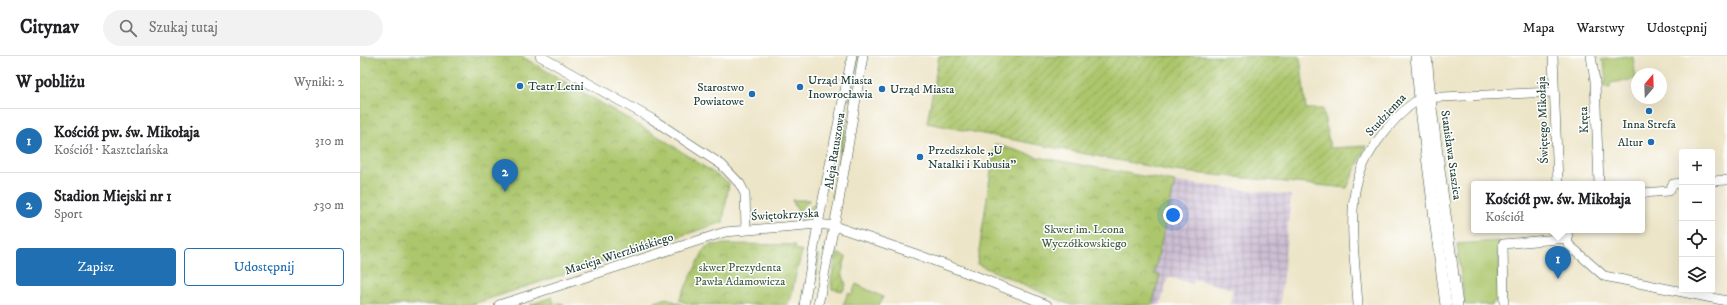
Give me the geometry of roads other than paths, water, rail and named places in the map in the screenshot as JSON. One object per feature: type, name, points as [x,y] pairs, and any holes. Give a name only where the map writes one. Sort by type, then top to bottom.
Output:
[{"type":"main road","name":"Stanisława Staszica","points":[[1416,56],[1425,98],[1457,305]]},
{"type":"main road","name":"Stanisława Staszica","points":[[1426,56],[1425,98],[1446,305]]},
{"type":"street","name":"Świętokrzyska","points":[[540,56],[652,120],[722,165],[740,184],[745,194],[746,229],[818,224],[834,226],[973,275],[1047,305]]},
{"type":"street","name":"Aleja Ratuszowa","points":[[804,305],[818,224],[852,56]]},
{"type":"street","name":"Aleja Ratuszowa","points":[[818,305],[849,146],[854,106],[863,56]]},
{"type":"street","points":[[1553,57],[1562,56]]},
{"type":"street","name":"Kręta","points":[[1591,56],[1595,81],[1599,181]]},
{"type":"street","name":"Świętego Mikołaja","points":[[1553,57],[1558,181]]},
{"type":"street","points":[[1425,98],[1554,92]]},
{"type":"street","name":"Studzienna","points":[[1358,305],[1353,223],[1354,196],[1357,184],[1373,146],[1385,130],[1410,105],[1425,98]]},
{"type":"street","points":[[842,104],[854,106]]},
{"type":"street","points":[[1715,181],[1727,180]]},
{"type":"street","points":[[1645,193],[1669,191],[1673,184],[1679,183]]},
{"type":"street","name":"Macieja Wierzbińskiego","points":[[499,305],[725,232],[746,229]]},
{"type":"street","points":[[1504,305],[1504,244],[1567,234],[1568,244],[1604,276],[1727,301]]},
{"type":"place","name":"Teatr Letni","points":[[520,86]]},
{"type":"place","name":"Urząd Miasta Inowrocławia","points":[[800,87]]},
{"type":"place","name":"Urząd Miasta","points":[[882,89]]},
{"type":"place","name":"Starostwo Powiatowe","points":[[752,94]]},
{"type":"place","name":"Inna Strefa","points":[[1649,111]]},
{"type":"place","name":"Altur","points":[[1651,142]]},
{"type":"place","name":"Przedszkole „U Natalki i Kubusia”","points":[[920,157]]},
{"type":"place","name":"Stadion Miejski nr 1","points":[[505,192]]},
{"type":"place","name":"Kościół pw. św. Mikołaja","points":[[1558,279]]},
{"type":"park label","name":"Skwer im. Leona Wyczółkowskiego","points":[[1084,236]]},
{"type":"park label","name":"skwer Prezydenta Pawła Adamowicza","points":[[740,274]]}]
